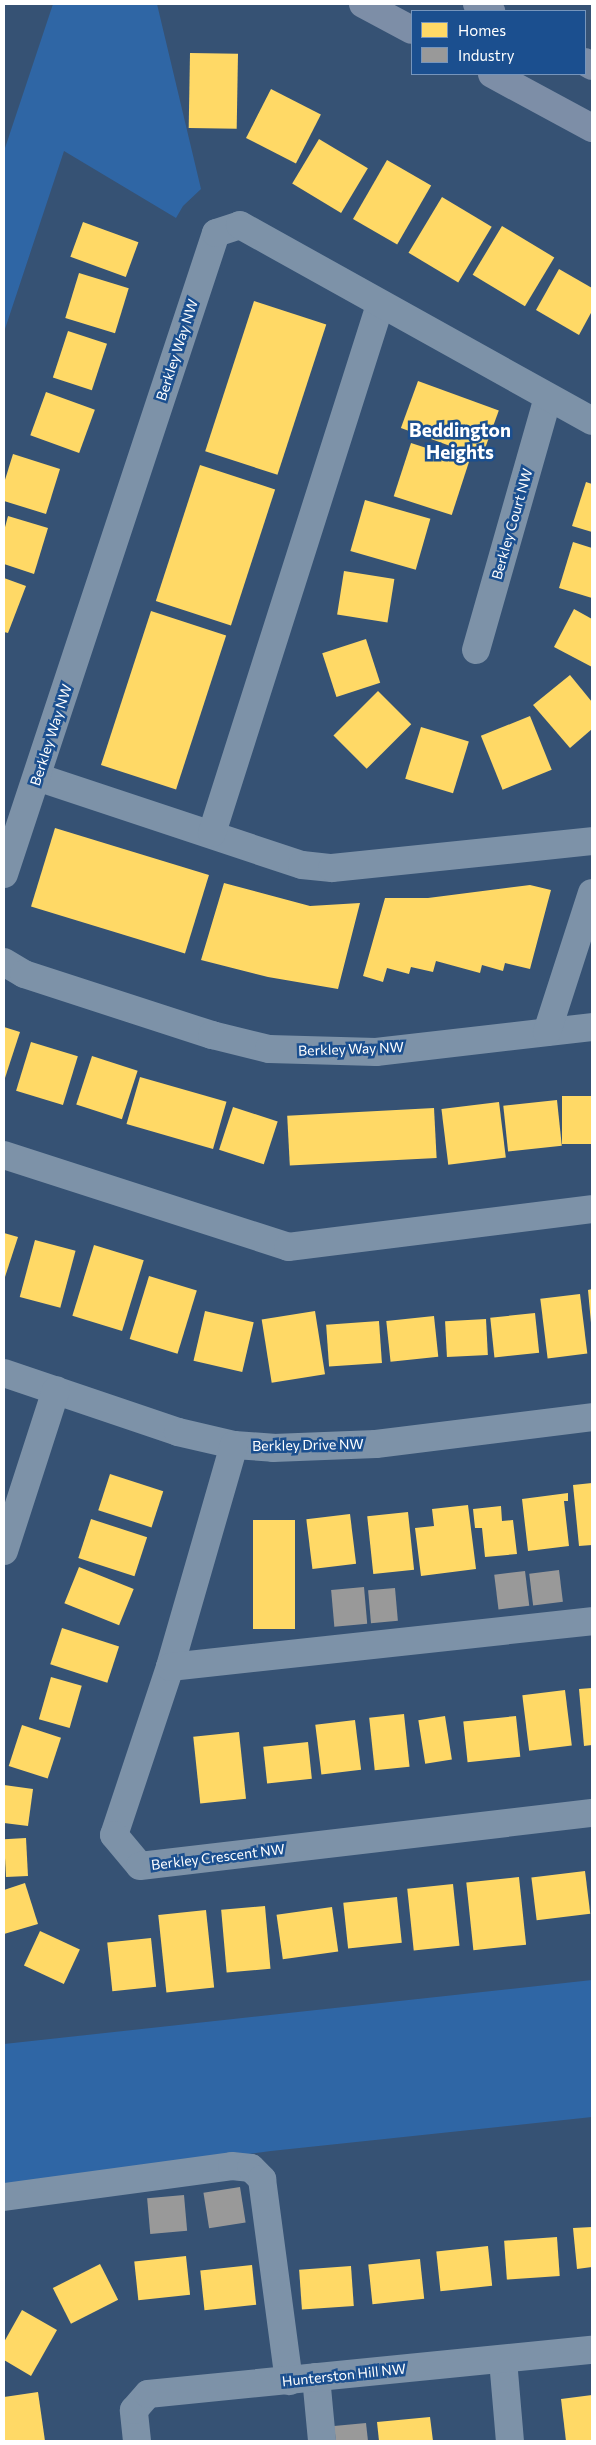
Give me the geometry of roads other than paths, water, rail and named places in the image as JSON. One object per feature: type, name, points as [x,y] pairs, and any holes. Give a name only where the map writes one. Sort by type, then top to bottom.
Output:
[{"type":"main road","points":[[363,4],[411,29]]},
{"type":"main road","points":[[477,4],[489,10]]},
{"type":"main road","points":[[494,75],[592,128]]},
{"type":"street","name":"Berkley Way NW","points":[[4,874],[216,233],[240,225],[380,305],[592,421]]},
{"type":"street","points":[[212,833],[380,305]]},
{"type":"street","name":"Berkley Court NW","points":[[476,650],[548,398]]},
{"type":"street","points":[[37,777],[212,833],[302,865],[332,868],[592,841]]},
{"type":"street","points":[[547,1032],[592,893]]},
{"type":"street","name":"Berkley Way NW","points":[[4,962],[24,974],[212,1035],[269,1049],[376,1052],[592,1027]]},
{"type":"street","points":[[4,1155],[288,1247],[592,1209]]},
{"type":"street","name":"Berkley Drive NW","points":[[4,1373],[178,1432],[234,1445],[272,1448],[376,1444],[592,1417]]},
{"type":"street","points":[[4,1552],[56,1390]]},
{"type":"street","name":"Berkley Crescent NW","points":[[234,1445],[170,1667],[114,1835],[140,1866],[592,1813]]},
{"type":"street","points":[[170,1667],[592,1621]]},
{"type":"street","points":[[4,2197],[232,2166],[251,2168],[262,2179],[290,2381]]},
{"type":"street","name":"Hunterston Hill NW","points":[[137,2441],[134,2410],[148,2394],[592,2350]]},
{"type":"street","points":[[503,2360],[510,2441]]},
{"type":"street","points":[[316,2377],[322,2441]]},
{"type":"district","name":"Beddington Heights","points":[[460,441]]}]
